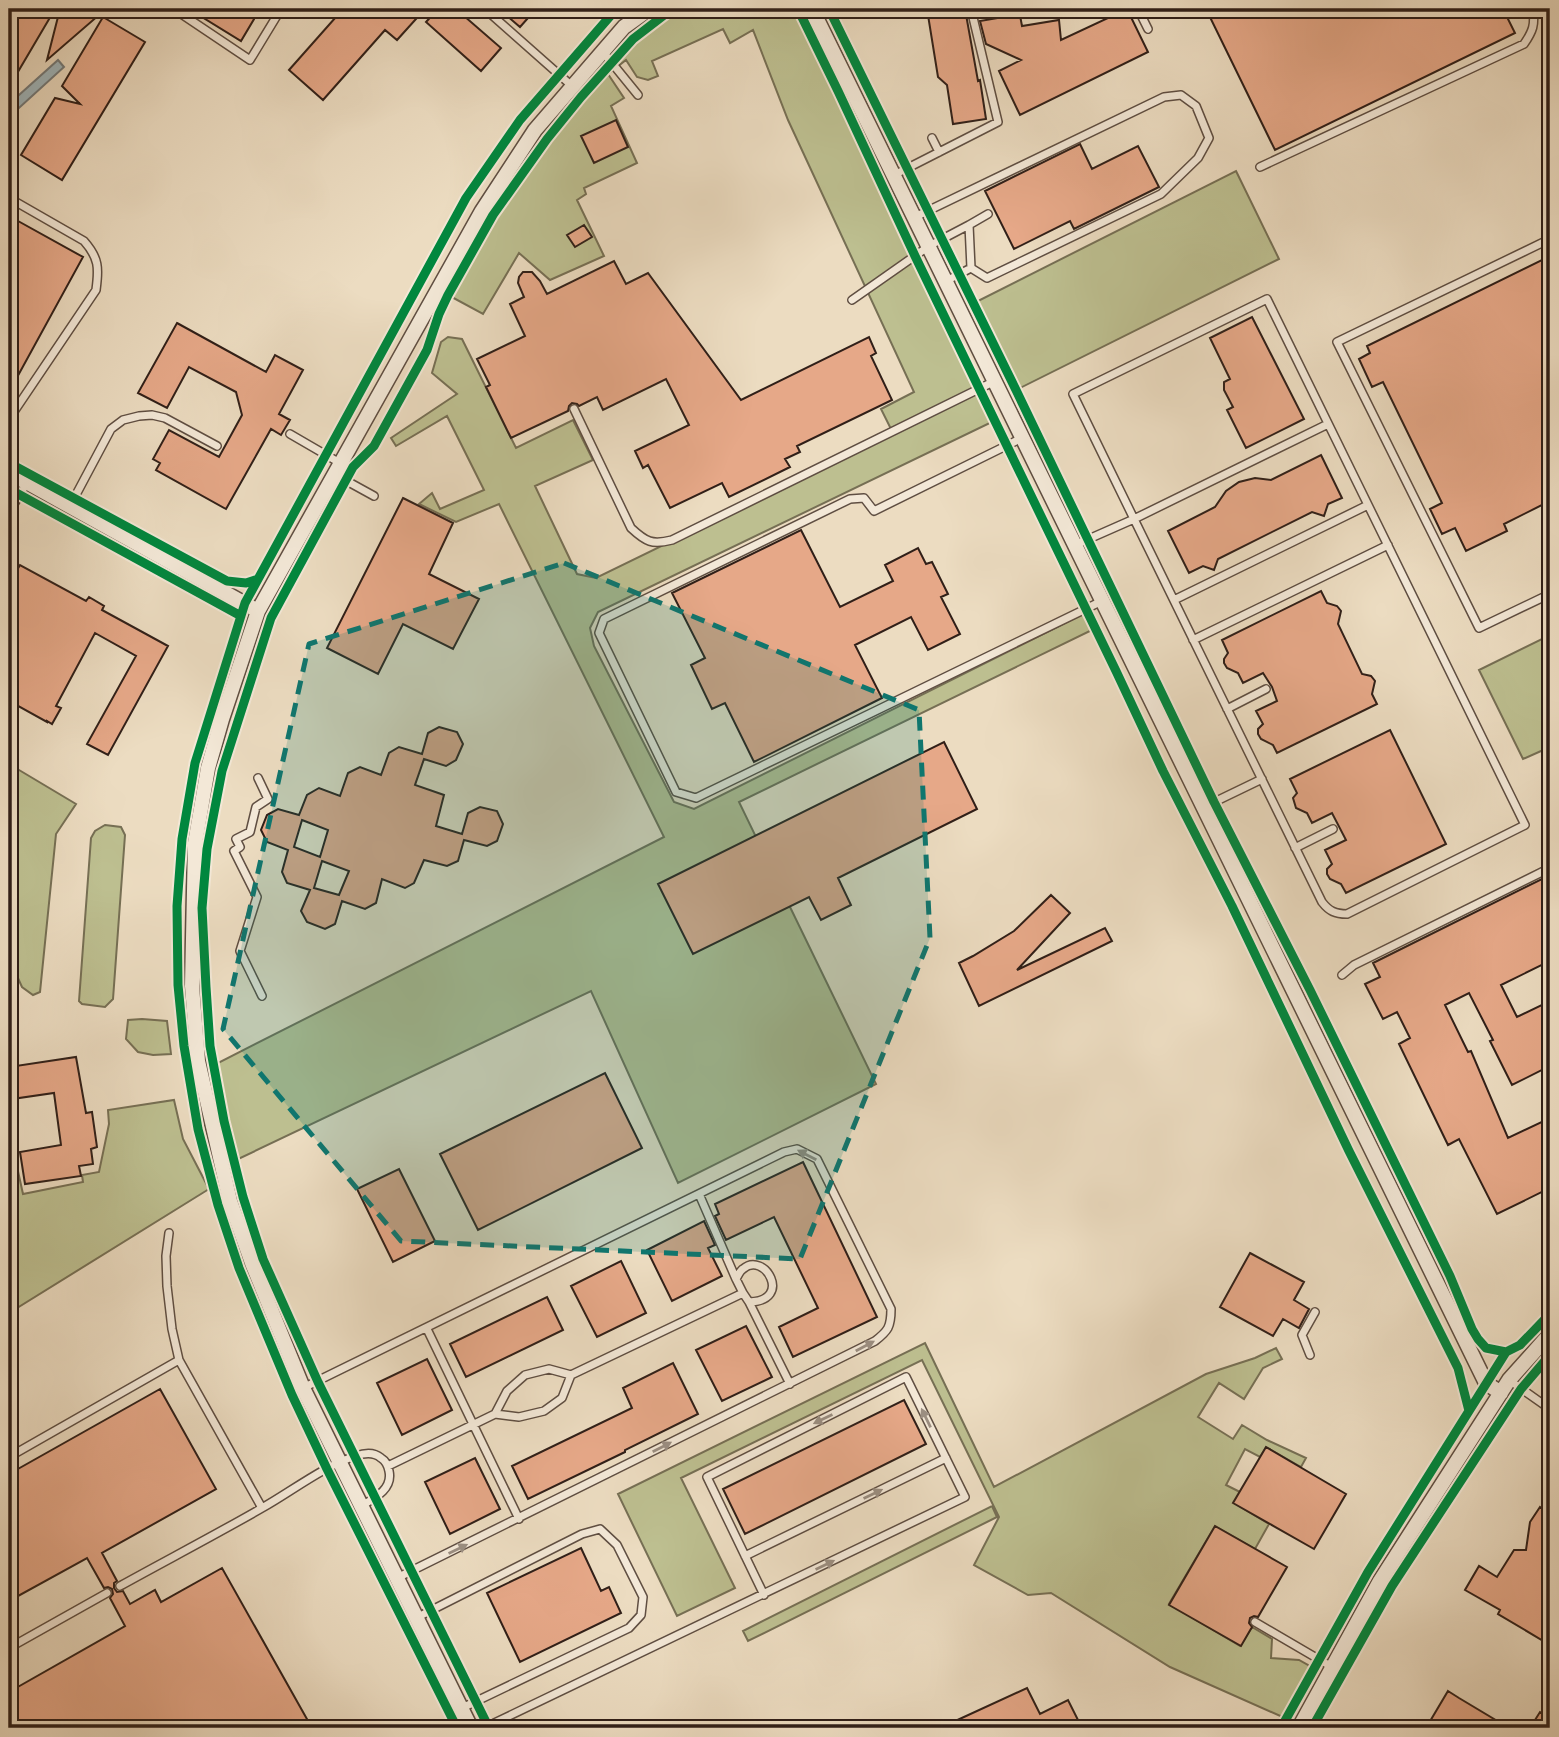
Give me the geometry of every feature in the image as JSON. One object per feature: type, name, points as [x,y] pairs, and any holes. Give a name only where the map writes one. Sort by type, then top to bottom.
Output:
[{"type":"street","points":[[471,1728],[303,1388],[230,1201],[198,1061],[192,986],[194,856],[198,816],[222,719],[258,611],[337,468],[482,211],[535,130],[624,27],[649,9]]},
{"type":"street","points":[[812,9],[1486,1382],[1501,1393]]},
{"type":"street","points":[[9,474],[258,611]]},
{"type":"street","points":[[1299,1728],[1380,1581],[1509,1380],[1550,1334]]},
{"type":"lane","points":[[174,9],[250,60],[281,9]]},
{"type":"lane","points":[[485,9],[572,86]]},
{"type":"lane","points":[[894,175],[998,122],[971,9]]},
{"type":"lane","points":[[1138,9],[1148,29]]},
{"type":"lane","points":[[1261,167],[1524,44],[1532,32],[1533,9]]},
{"type":"lane","points":[[602,51],[638,94]]},
{"type":"lane","points":[[915,217],[1164,97],[1181,95],[1196,107],[1209,138],[1198,158],[1161,194],[987,278],[971,268]]},
{"type":"lane","points":[[932,138],[939,152]]},
{"type":"lane","points":[[9,198],[84,241],[93,251],[98,263],[96,290],[9,419]]},
{"type":"lane","points":[[852,300],[929,246],[988,214]]},
{"type":"lane","points":[[970,225],[971,268]]},
{"type":"lane","points":[[1550,239],[1337,342],[1479,628],[1550,594]]},
{"type":"lane","points":[[946,281],[971,268]]},
{"type":"lane","points":[[1267,299],[1328,424],[1525,825],[1347,914],[1328,910],[1322,902],[1073,394],[1267,299]]},
{"type":"lane","points":[[574,409],[631,528],[642,538],[656,544],[672,540],[995,381]]},
{"type":"lane","points":[[69,506],[111,429],[123,420],[152,415],[165,418],[217,446]]},
{"type":"lane","points":[[1075,545],[1328,424]]},
{"type":"lane","points":[[290,433],[374,496]]},
{"type":"lane","points":[[1023,438],[874,510],[864,498],[850,499],[604,620],[599,633],[676,792],[696,798],[1102,600]]},
{"type":"lane","points":[[9,512],[28,483]]},
{"type":"lane","points":[[1174,600],[1368,505]]},
{"type":"lane","points":[[1193,640],[1388,545]]},
{"type":"lane","points":[[1227,709],[1266,690]]},
{"type":"lane","points":[[258,778],[268,799],[256,807],[250,832],[236,839],[240,847],[234,851],[257,897],[240,951],[262,996]]},
{"type":"lane","points":[[1204,807],[1262,779]]},
{"type":"lane","points":[[1295,848],[1333,829]]},
{"type":"lane","points":[[1342,975],[1354,965],[1550,868]]},
{"type":"lane","points":[[303,1388],[784,1152],[797,1149],[817,1159],[891,1309],[887,1331],[874,1341],[397,1579]]},
{"type":"lane","points":[[699,1194],[736,1279],[790,1384]]},
{"type":"lane","points":[[169,1233],[166,1256],[167,1286],[179,1360],[262,1508]]},
{"type":"lane","points":[[736,1279],[742,1269],[749,1266],[758,1265],[768,1271],[773,1281],[771,1292],[760,1302],[749,1302]]},
{"type":"lane","points":[[495,1414],[507,1391],[525,1375],[549,1369],[571,1375],[743,1293]]},
{"type":"lane","points":[[1310,1355],[1302,1335],[1315,1312]]},
{"type":"lane","points":[[427,1329],[519,1519]]},
{"type":"lane","points":[[9,1457],[179,1360]]},
{"type":"lane","points":[[388,1466],[495,1414],[519,1417],[544,1411],[562,1398],[571,1375]]},
{"type":"lane","points":[[484,1728],[764,1595],[965,1497],[906,1377],[707,1477],[764,1595]]},
{"type":"lane","points":[[1509,1380],[1550,1409]]},
{"type":"lane","points":[[120,1586],[340,1463],[369,1453],[380,1457],[388,1466],[391,1477],[387,1488],[375,1499],[361,1506]]},
{"type":"lane","points":[[745,1556],[946,1458]]},
{"type":"lane","points":[[416,1618],[582,1534],[600,1529],[617,1545],[643,1597],[641,1615],[629,1628],[461,1708]]},
{"type":"lane","points":[[9,1648],[107,1593]]},
{"type":"lane","points":[[1255,1622],[1332,1668]]},
{"type":"highlighted area","points":[[564,563],[919,710],[930,938],[800,1259],[401,1241],[223,1029],[309,644]]},
{"type":"green space","points":[[672,9],[798,9],[996,420],[598,612],[590,628],[594,646],[674,802],[694,809],[1087,612],[1096,628],[739,802],[876,1084],[678,1183],[591,991],[234,1161],[214,1065],[664,837],[499,504],[456,522],[419,504],[432,493],[440,509],[484,490],[447,416],[396,446],[391,438],[457,394],[432,373],[441,342],[448,337],[462,339],[516,448],[573,420],[593,460],[535,486],[577,574],[596,578],[893,433],[881,409],[914,392],[788,120],[753,30],[730,43],[723,29],[652,61],[658,76],[648,80],[637,77],[626,60],[608,74],[624,98],[611,106],[637,163],[584,188],[586,194],[577,200],[604,256],[550,280],[519,253],[483,314],[448,295],[493,214],[547,139],[633,39]]},
{"type":"green space","points":[[1236,171],[1279,259],[1016,390],[974,303]]},
{"type":"green space","points":[[1550,635],[1550,747],[1523,759],[1479,670]]},
{"type":"green space","points":[[9,764],[76,804],[56,834],[40,992],[33,995],[22,987],[17,976],[9,938]]},
{"type":"green space","points":[[105,825],[121,827],[125,835],[113,999],[105,1007],[82,1004],[79,1001],[91,838],[95,831]]},
{"type":"green space","points":[[128,1020],[167,1021],[171,1054],[138,1052],[126,1039]]},
{"type":"green space","points":[[174,1100],[183,1139],[209,1189],[9,1313],[9,1153],[14,1153],[23,1194],[83,1182],[82,1175],[99,1172],[109,1124],[108,1110]]},
{"type":"green space","points":[[925,1343],[994,1487],[1206,1374],[1276,1348],[1282,1359],[1263,1368],[1244,1399],[1219,1383],[1198,1417],[1233,1439],[1242,1425],[1306,1458],[1301,1467],[1266,1447],[1260,1457],[1245,1449],[1226,1485],[1240,1492],[1234,1503],[1269,1524],[1255,1549],[1215,1526],[1169,1604],[1240,1646],[1252,1627],[1272,1639],[1271,1658],[1299,1660],[1315,1669],[1287,1719],[1170,1667],[1051,1593],[1028,1595],[974,1565],[999,1517],[922,1360],[681,1478],[735,1588],[677,1616],[618,1494]]},
{"type":"green space","points":[[992,1506],[997,1517],[748,1641],[743,1631]]},
{"type":"water","points":[[58,60],[64,67],[9,117],[9,104]]},
{"type":"building","points":[[9,9],[55,9],[9,87]]},
{"type":"building","points":[[60,9],[89,9],[99,15],[47,60]]},
{"type":"building","points":[[189,9],[260,9],[241,41]]},
{"type":"building","points":[[343,9],[425,9],[397,40],[385,30],[323,100],[289,70]]},
{"type":"building","points":[[438,9],[456,9],[501,48],[481,71],[426,22]]},
{"type":"building","points":[[499,9],[536,9],[520,27]]},
{"type":"building","points":[[927,9],[965,9],[986,119],[953,124],[947,85],[938,77]]},
{"type":"building","points":[[1127,9],[1148,52],[1020,115],[999,71],[1021,60],[986,44],[980,21],[1004,17],[1004,12],[1019,10],[1022,26],[1059,20],[1061,40]]},
{"type":"building","points":[[1206,9],[1503,9],[1515,33],[1275,150]]},
{"type":"building","points":[[103,17],[145,42],[62,180],[21,155],[55,98],[80,104],[62,86]]},
{"type":"building","points":[[616,120],[628,147],[594,163],[581,136]]},
{"type":"building","points":[[1080,144],[1092,169],[1138,146],[1159,187],[1074,229],[1070,221],[1014,249],[985,191]]},
{"type":"building","points":[[9,216],[83,257],[9,392]]},
{"type":"building","points":[[584,225],[592,237],[575,247],[567,235]]},
{"type":"building","points":[[1550,256],[1550,501],[1504,524],[1507,531],[1466,551],[1455,528],[1442,534],[1430,509],[1442,503],[1383,382],[1372,387],[1359,359],[1370,353],[1367,346]]},
{"type":"building","points":[[614,261],[626,284],[648,273],[741,400],[869,337],[876,353],[871,356],[892,400],[797,446],[800,452],[785,459],[790,467],[729,497],[722,483],[670,508],[648,465],[643,468],[635,451],[689,425],[666,379],[603,410],[597,397],[579,406],[572,403],[568,411],[511,438],[486,387],[490,385],[477,359],[525,336],[510,304],[524,297],[518,283],[519,277],[523,272],[532,272],[547,294]]},
{"type":"building","points":[[1252,317],[1304,419],[1246,448],[1227,410],[1233,407],[1224,390],[1224,382],[1230,379],[1210,338]]},
{"type":"building","points":[[177,323],[266,372],[275,355],[303,370],[279,414],[290,420],[281,435],[271,429],[226,509],[156,470],[160,463],[153,459],[169,430],[219,457],[242,415],[236,392],[189,367],[167,408],[138,393]]},
{"type":"building","points":[[1321,455],[1342,498],[1328,504],[1324,516],[1312,512],[1218,559],[1214,570],[1203,566],[1189,573],[1168,531],[1215,507],[1226,491],[1239,482],[1255,478],[1271,480]]},
{"type":"building","points":[[403,498],[453,523],[429,574],[479,599],[453,649],[403,624],[378,674],[327,648]]},
{"type":"building","points":[[801,530],[840,607],[893,581],[885,565],[918,548],[926,564],[932,562],[948,594],[941,597],[960,634],[928,650],[911,617],[855,645],[882,698],[754,762],[725,703],[712,709],[691,665],[705,658],[672,593]]},
{"type":"building","points":[[9,565],[17,570],[20,565],[86,601],[89,597],[104,606],[102,610],[168,646],[108,755],[87,744],[136,656],[95,633],[56,706],[61,708],[52,724],[9,701]]},
{"type":"building","points":[[1321,591],[1327,603],[1337,606],[1341,611],[1338,624],[1362,674],[1371,676],[1375,681],[1372,694],[1377,704],[1277,753],[1273,745],[1261,739],[1258,734],[1258,729],[1263,724],[1256,711],[1277,701],[1272,687],[1263,673],[1243,683],[1238,673],[1227,668],[1224,659],[1228,653],[1222,640]]},
{"type":"building","points":[[439,727],[457,732],[463,744],[456,760],[446,766],[424,759],[415,785],[444,795],[436,826],[462,834],[468,813],[480,807],[497,811],[503,824],[497,841],[487,846],[464,840],[458,861],[447,866],[424,860],[414,883],[405,888],[382,879],[376,903],[365,909],[342,901],[335,924],[325,929],[307,922],[301,911],[310,890],[287,883],[282,872],[288,850],[267,842],[261,830],[267,815],[278,809],[299,815],[307,795],[319,788],[340,796],[348,773],[360,767],[381,775],[389,753],[399,747],[422,754],[428,733]],"holes":[[[302,820],[328,830],[320,857],[294,847]],[[322,861],[349,871],[339,895],[314,888]]]},
{"type":"building","points":[[1390,730],[1446,844],[1346,893],[1341,884],[1330,879],[1327,874],[1327,869],[1332,864],[1325,850],[1346,840],[1332,813],[1312,823],[1307,813],[1296,808],[1293,798],[1297,793],[1290,779]]},
{"type":"building","points":[[944,742],[977,809],[838,878],[851,905],[821,920],[809,897],[693,954],[658,884]]},
{"type":"building","points":[[1550,875],[1550,961],[1501,985],[1517,1017],[1550,1001],[1550,1066],[1512,1085],[1469,993],[1445,1005],[1468,1052],[1471,1051],[1508,1138],[1550,1118],[1550,1188],[1497,1214],[1459,1139],[1448,1145],[1399,1044],[1410,1038],[1397,1012],[1383,1019],[1365,984],[1380,977],[1373,963]]},
{"type":"building","points":[[1051,895],[1070,913],[1017,970],[1105,928],[1112,941],[979,1006],[959,963],[1014,931]]},
{"type":"building","points":[[76,1057],[86,1113],[92,1112],[97,1147],[91,1149],[93,1164],[79,1166],[81,1176],[25,1184],[20,1152],[61,1145],[54,1093],[12,1099],[9,1067]]},
{"type":"building","points":[[605,1073],[642,1148],[478,1230],[440,1154]]},
{"type":"building","points":[[803,1162],[877,1317],[793,1357],[779,1327],[818,1308],[774,1217],[726,1240],[715,1216],[719,1214],[715,1204]]},
{"type":"building","points":[[399,1169],[435,1241],[393,1262],[357,1189]]},
{"type":"building","points":[[704,1221],[715,1245],[708,1248],[722,1276],[672,1301],[647,1250]]},
{"type":"building","points":[[1250,1253],[1304,1282],[1294,1300],[1309,1309],[1299,1328],[1283,1319],[1273,1336],[1220,1307]]},
{"type":"building","points":[[621,1261],[646,1313],[597,1337],[571,1286]]},
{"type":"building","points":[[547,1297],[563,1330],[466,1377],[450,1344]]},
{"type":"building","points":[[746,1326],[772,1377],[722,1401],[696,1350]]},
{"type":"building","points":[[427,1359],[452,1410],[402,1435],[377,1383]]},
{"type":"building","points":[[673,1363],[698,1414],[528,1499],[512,1466],[632,1408],[623,1388]]},
{"type":"building","points":[[160,1389],[216,1489],[102,1553],[117,1581],[114,1588],[117,1592],[123,1591],[130,1604],[155,1590],[161,1602],[222,1568],[312,1728],[9,1728],[9,1692],[125,1626],[110,1598],[112,1589],[104,1588],[87,1558],[9,1601],[9,1474]]},
{"type":"building","points":[[904,1400],[926,1444],[745,1534],[723,1489]]},
{"type":"building","points":[[1266,1447],[1346,1494],[1314,1549],[1233,1503]]},
{"type":"building","points":[[475,1458],[500,1509],[450,1534],[425,1482]]},
{"type":"building","points":[[1540,1507],[1550,1515],[1550,1645],[1498,1614],[1500,1610],[1465,1590],[1479,1566],[1497,1577],[1514,1550],[1526,1550],[1530,1522]]},
{"type":"building","points":[[1215,1526],[1287,1567],[1258,1617],[1250,1618],[1252,1627],[1241,1646],[1169,1605]]},
{"type":"building","points":[[581,1548],[601,1591],[609,1587],[621,1613],[520,1662],[487,1593]]},
{"type":"building","points":[[1027,1688],[1040,1714],[1068,1700],[1082,1728],[940,1728]]},
{"type":"building","points":[[1448,1691],[1459,1698],[1509,1728],[1426,1728]]},
{"type":"building","points":[[1540,1712],[1550,1718],[1550,1728],[1530,1728]]},
{"type":"cycle path","points":[[457,1728],[292,1395],[239,1268],[218,1205],[198,1129],[184,1046],[178,985],[177,906],[182,839],[195,763],[245,603],[466,198],[520,120],[612,14],[620,9]]},
{"type":"cycle path","points":[[489,1728],[318,1382],[263,1259],[243,1197],[224,1121],[210,1046],[202,908],[207,849],[222,771],[271,618],[353,467],[374,446],[427,350],[448,295],[493,215],[547,139],[633,39],[672,9]]},
{"type":"cycle path","points":[[798,9],[1163,771],[1458,1368],[1469,1411]]},
{"type":"cycle path","points":[[829,9],[1214,802],[1310,990],[1450,1276],[1472,1329],[1486,1348],[1506,1352]]},
{"type":"cycle path","points":[[9,463],[227,581],[246,583],[258,579]]},
{"type":"cycle path","points":[[9,489],[241,616]]},
{"type":"cycle path","points":[[1281,1728],[1368,1572],[1506,1352],[1520,1345],[1550,1314]]},
{"type":"cycle path","points":[[1312,1728],[1392,1586],[1521,1389],[1550,1355]]}]
